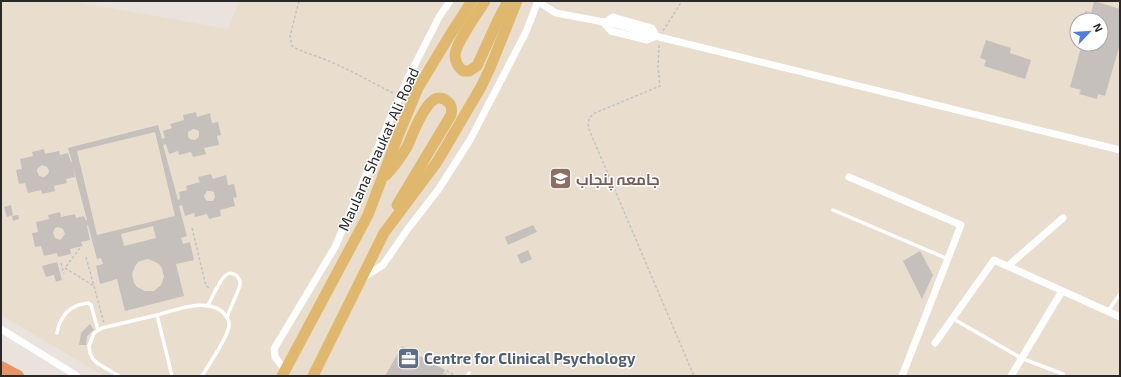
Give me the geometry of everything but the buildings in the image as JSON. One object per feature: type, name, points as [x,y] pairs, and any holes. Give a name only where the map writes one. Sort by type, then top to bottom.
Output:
[{"type":"highway","points":[[1,367],[18,376]]},
{"type":"main road","name":"Maulana Shaukat Ali Road","points":[[284,373],[368,215],[418,88],[472,1]]},
{"type":"main road","points":[[485,1],[457,48],[457,66],[463,71],[469,71],[477,66],[508,1]]},
{"type":"main road","points":[[388,227],[437,162],[475,98],[490,68],[517,1]]},
{"type":"main road","points":[[313,376],[388,227],[395,210],[451,115],[451,108],[448,102],[442,98],[439,98],[430,102],[423,112],[407,148],[382,180]]},
{"type":"street","points":[[284,373],[275,357],[274,349],[335,247],[400,96],[439,17],[450,1]]},
{"type":"street","points":[[363,277],[383,265],[407,230],[438,190],[470,140],[526,32],[538,1],[556,13],[604,23],[611,31],[618,33],[647,40],[658,36],[1120,150]]},
{"type":"street","points":[[604,23],[613,18],[652,28],[658,36]]},
{"type":"street","points":[[849,177],[961,225],[902,376]]},
{"type":"street","points":[[1008,266],[1063,218]]},
{"type":"street","points":[[935,343],[994,260],[1120,317]]},
{"type":"street","points":[[1011,376],[1062,291]]},
{"type":"street","points":[[1,330],[77,376]]},
{"type":"lane","points":[[833,210],[948,259]]},
{"type":"lane","points":[[208,305],[224,276],[231,273],[238,277],[240,284],[227,317]]},
{"type":"lane","points":[[1108,311],[1120,294]]},
{"type":"lane","points":[[57,333],[59,325],[66,313],[77,305],[88,303],[91,305],[98,330]]},
{"type":"lane","points":[[119,376],[97,363],[90,353],[89,346],[94,333],[105,327],[199,304],[208,305],[222,311],[229,322],[228,332],[202,376]]},
{"type":"lane","points":[[157,315],[172,376]]},
{"type":"lane","points":[[952,318],[1021,358],[1063,374],[1062,376]]},
{"type":"path","points":[[299,1],[290,36],[292,46],[301,52],[326,60],[400,96]]},
{"type":"path","points":[[682,1],[658,36],[658,67],[660,86],[595,113],[589,118],[588,127],[589,133],[694,376]]},
{"type":"path","points":[[192,228],[206,286],[216,292]]},
{"type":"path","points":[[64,274],[64,268],[80,248]]},
{"type":"path","points":[[86,257],[105,327]]},
{"type":"path","points":[[61,263],[64,268],[94,286]]},
{"type":"path","points":[[444,376],[447,371],[456,376]]},
{"type":"shaded area","name":"جامعہ پنجاب","points":[[1,1],[71,1],[228,29],[239,1],[1120,1],[1120,376],[104,376],[1,315]]},
{"type":"place","name":"جامعہ پنجاب","points":[[560,179]]},
{"type":"place","name":"Centre for Clinical Psychology","points":[[409,358]]}]
